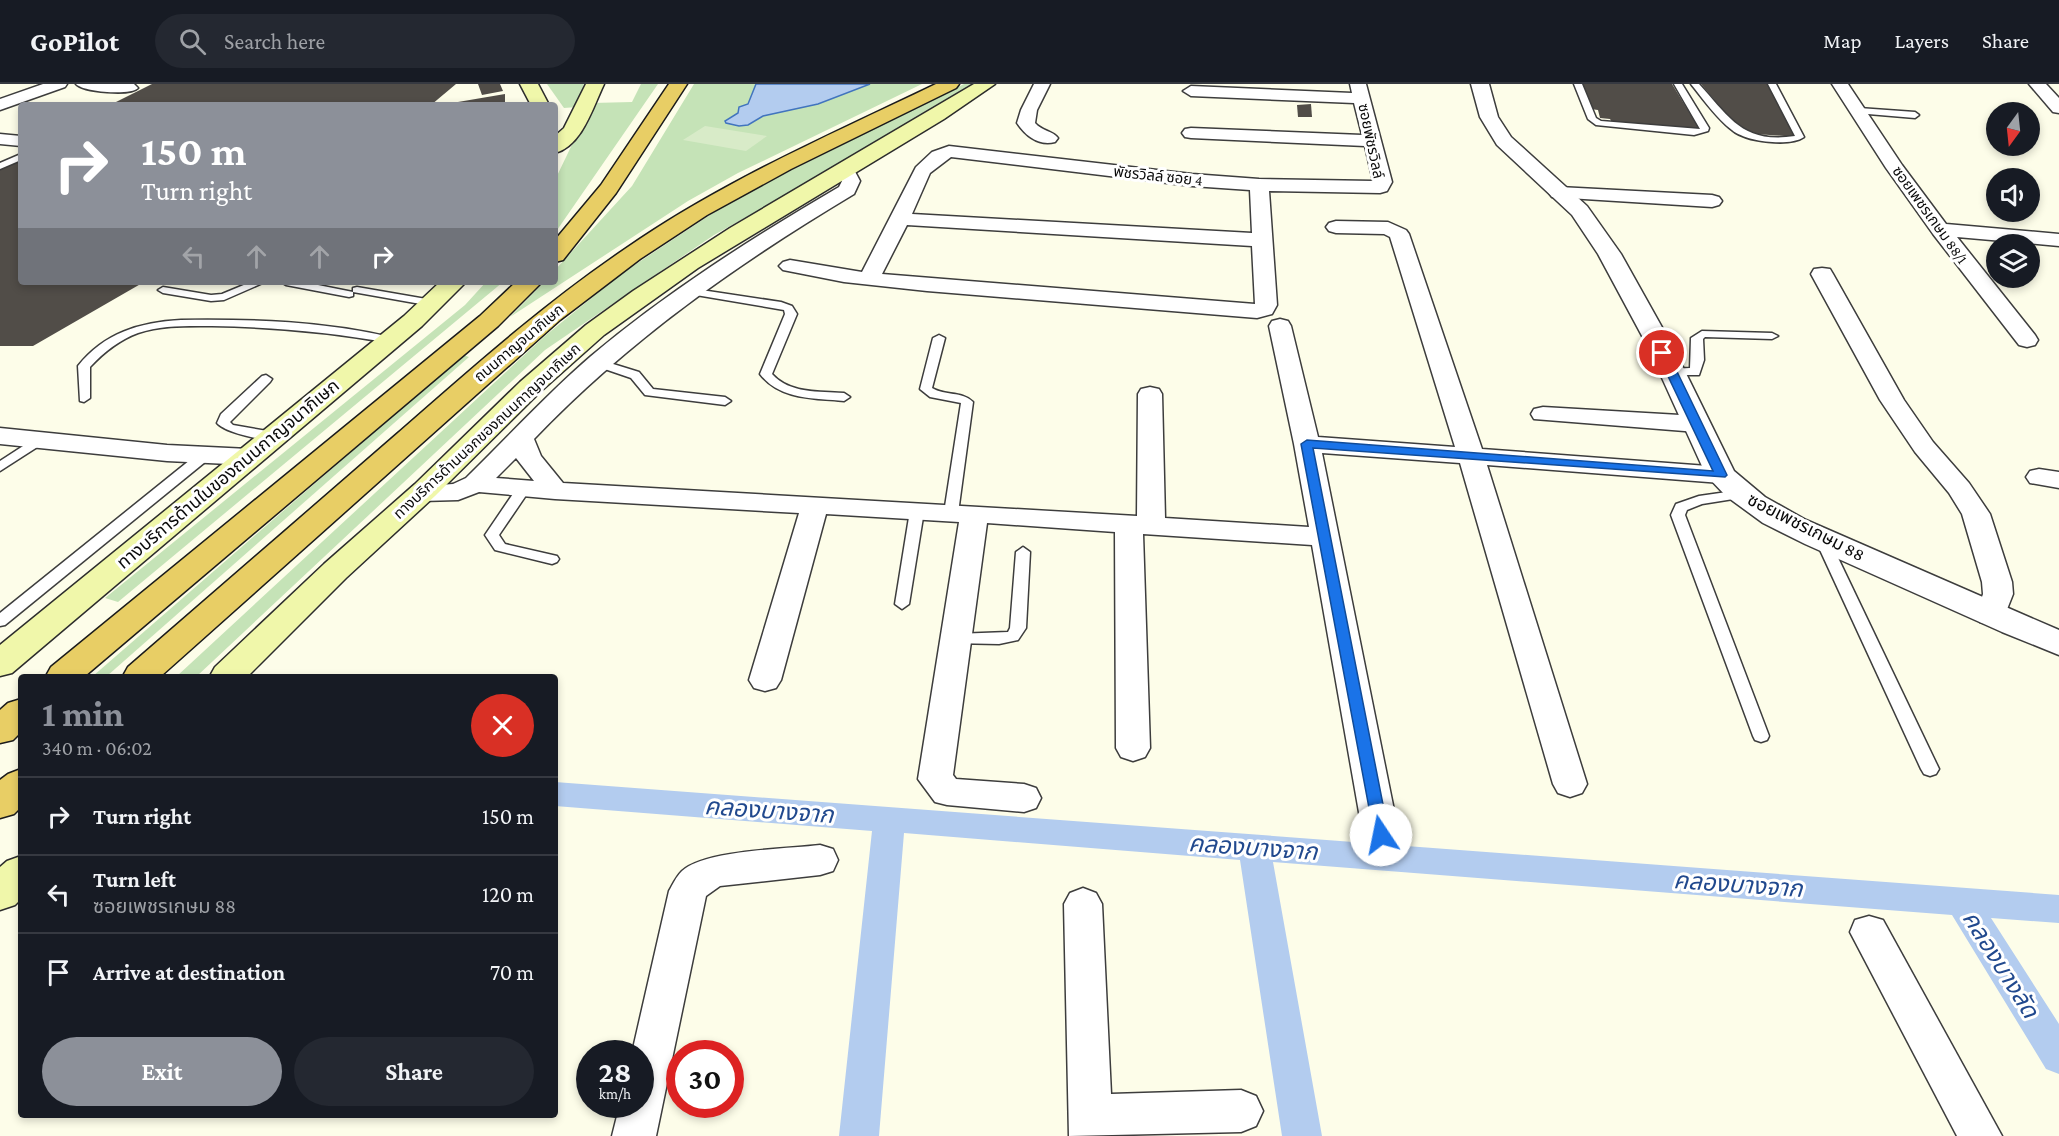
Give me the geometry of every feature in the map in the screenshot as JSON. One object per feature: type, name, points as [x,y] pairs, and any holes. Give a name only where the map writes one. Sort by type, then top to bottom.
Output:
[{"type":"highway","points":[[558,251],[609,189],[678,84]]},
{"type":"highway","name":"ถนนกาญจนาภิเษก","points":[[142,674],[551,315],[632,255],[699,210],[842,135],[950,84]]},
{"type":"highway","points":[[65,674],[480,328],[527,285]]},
{"type":"highway","points":[[0,730],[18,715]]},
{"type":"highway","points":[[0,802],[18,787]]},
{"type":"main road","points":[[529,84],[538,102]]},
{"type":"main road","points":[[558,144],[572,130],[595,84]]},
{"type":"main road","name":"ทางบริการด้านนอกของถนนกาญจนาภิเษก","points":[[229,674],[335,571],[422,493],[546,371],[594,331],[636,300],[768,216],[986,84]]},
{"type":"main road","name":"ทางบริการด้านในของถนนกาญจนาภิเษก","points":[[0,664],[390,340],[451,285]]},
{"type":"main road","points":[[0,893],[18,876]]},
{"type":"street","points":[[0,105],[59,84]]},
{"type":"street","points":[[84,84],[130,88]]},
{"type":"street","points":[[1042,84],[1029,110],[1026,123],[1035,134],[1049,138]]},
{"type":"street","name":"ซอยเพชรเกษม 88","points":[[1480,84],[1493,126],[1531,170],[1559,193],[1588,222],[1604,245],[1634,296],[1721,475],[1754,504],[1822,539],[2059,643]]},
{"type":"street","name":"ซอยเพชรเกษม 88/1","points":[[1840,84],[1895,168],[1940,230],[2027,340]]},
{"type":"street","points":[[2037,84],[2059,108]]},
{"type":"street","points":[[1360,91],[1191,88],[1191,139],[1374,141]]},
{"type":"street","name":"ซอยพัชรวิลล์","points":[[1360,91],[1383,182],[1380,187],[1368,189]]},
{"type":"street","points":[[0,139],[18,141]]},
{"type":"street","name":"พัชรวิลล์ ซอย 4","points":[[900,219],[919,174],[934,158],[949,151],[1192,174],[1259,185],[1368,189]]},
{"type":"street","points":[[422,493],[458,492],[475,484],[522,440],[597,363],[649,320],[688,291],[794,221],[847,190],[851,181],[845,170]]},
{"type":"street","points":[[790,266],[869,278],[1257,311],[1264,309],[1266,305],[1259,185]]},
{"type":"street","points":[[1559,193],[1712,201]]},
{"type":"street","points":[[768,216],[794,221]]},
{"type":"street","points":[[869,278],[900,219],[1262,240]]},
{"type":"street","points":[[1336,227],[1388,228],[1399,234],[1471,456],[1570,784]]},
{"type":"street","points":[[1940,230],[2059,240]]},
{"type":"street","points":[[1822,274],[1892,400],[1924,447],[1960,489],[1976,514],[1997,582],[1998,594],[1991,615]]},
{"type":"street","points":[[1280,326],[1307,444],[1381,835]]},
{"type":"street","points":[[1133,748],[1140,526],[1150,394]]},
{"type":"street","points":[[1544,414],[1697,424]]},
{"type":"street","points":[[0,436],[37,441],[249,457]]},
{"type":"street","points":[[522,440],[529,457],[555,491]]},
{"type":"street","points":[[1307,444],[1721,475]]},
{"type":"street","points":[[475,484],[555,491],[962,513],[1323,537]]},
{"type":"street","points":[[765,680],[815,505]]},
{"type":"street","points":[[962,513],[955,639],[935,779],[947,792],[1024,798]]},
{"type":"street","points":[[634,1136],[688,891],[696,881],[714,872],[820,860]]},
{"type":"street","points":[[1083,904],[1090,1125],[1241,1111]]},
{"type":"street","points":[[1869,932],[1980,1136]]},
{"type":"lane","points":[[1578,84],[1592,119],[1599,123],[1682,132],[1704,131],[1705,128],[1678,84]]},
{"type":"lane","points":[[1695,84],[1735,129],[1743,134],[1761,138],[1800,137],[1772,84]]},
{"type":"lane","points":[[1859,111],[1915,115]]},
{"type":"lane","points":[[0,166],[18,158]]},
{"type":"lane","points":[[163,290],[211,298],[235,293],[253,285]]},
{"type":"lane","points":[[306,285],[432,303]]},
{"type":"lane","points":[[334,304],[364,285]]},
{"type":"lane","points":[[688,291],[788,308],[791,314],[766,374],[773,385],[785,390],[844,397]]},
{"type":"lane","points":[[84,398],[84,366],[96,354],[121,335],[162,322],[304,326],[340,330],[390,340]]},
{"type":"lane","points":[[1672,372],[1695,372],[1698,360],[1697,338],[1702,334],[1772,336]]},
{"type":"lane","points":[[939,338],[926,389],[932,394],[961,397],[967,402],[962,513]]},
{"type":"lane","points":[[597,363],[635,375],[650,392],[725,401]]},
{"type":"lane","points":[[266,379],[225,417],[224,423],[230,428],[274,436]]},
{"type":"lane","points":[[0,467],[37,441]]},
{"type":"lane","points":[[0,621],[205,455]]},
{"type":"lane","points":[[524,488],[492,535],[500,547],[513,552],[552,559]]},
{"type":"lane","points":[[1741,494],[1699,500],[1681,507],[1678,514],[1761,736]]},
{"type":"lane","points":[[902,604],[917,511]]},
{"type":"lane","points":[[1822,539],[1930,769]]},
{"type":"lane","points":[[955,639],[999,639],[1013,636],[1018,628],[1023,552]]},
{"type":"green space","points":[[547,84],[584,84],[577,107],[564,108]]},
{"type":"green space","points":[[641,84],[658,84],[558,229],[558,174],[592,103],[632,102]]},
{"type":"green space","points":[[694,84],[922,84],[738,173],[688,201],[510,317],[541,285],[558,285],[558,267],[632,186]]},
{"type":"green space","points":[[964,84],[977,84],[855,157],[714,235],[545,350],[199,674],[179,674],[546,335],[621,274],[734,199]]},
{"type":"green space","points":[[705,126],[767,136],[746,151],[683,140]]},
{"type":"green space","points":[[483,285],[499,285],[118,602],[105,598],[465,305]]},
{"type":"green space","points":[[463,355],[469,357],[109,674],[95,674]]},
{"type":"water","points":[[756,84],[870,84],[818,104],[763,116],[748,125],[739,126],[726,123],[725,121],[738,113],[739,107],[748,104]]},
{"type":"building","points":[[152,84],[456,84],[435,102],[116,102]]},
{"type":"building","points":[[478,84],[500,84],[503,91],[482,95]]},
{"type":"building","points":[[1580,84],[1672,84],[1700,130],[1613,124],[1610,119],[1600,118],[1598,110],[1590,109]]},
{"type":"building","points":[[1701,84],[1767,84],[1797,137],[1742,133]]},
{"type":"building","points":[[505,94],[505,102],[458,102]]},
{"type":"building","points":[[1311,104],[1312,117],[1298,117],[1297,105]]},
{"type":"building","points":[[18,156],[18,285],[139,285],[33,346],[0,346],[0,164]]},
{"type":"waterway","name":"คลองบางจาก","points":[[558,794],[1254,847]]},
{"type":"waterway","points":[[859,1136],[889,821]]},
{"type":"waterway","name":"คลองบางจาก","points":[[1254,847],[1962,902]]},
{"type":"waterway","points":[[1254,847],[1302,1136]]},
{"type":"waterway","name":"คลองบางจาก","points":[[1962,902],[2059,909]]},
{"type":"waterway","name":"คลองบางลัด","points":[[1962,902],[2059,1057]]},
{"type":"route","points":[[1381,835],[1307,444],[1721,475],[1662,353]]}]
